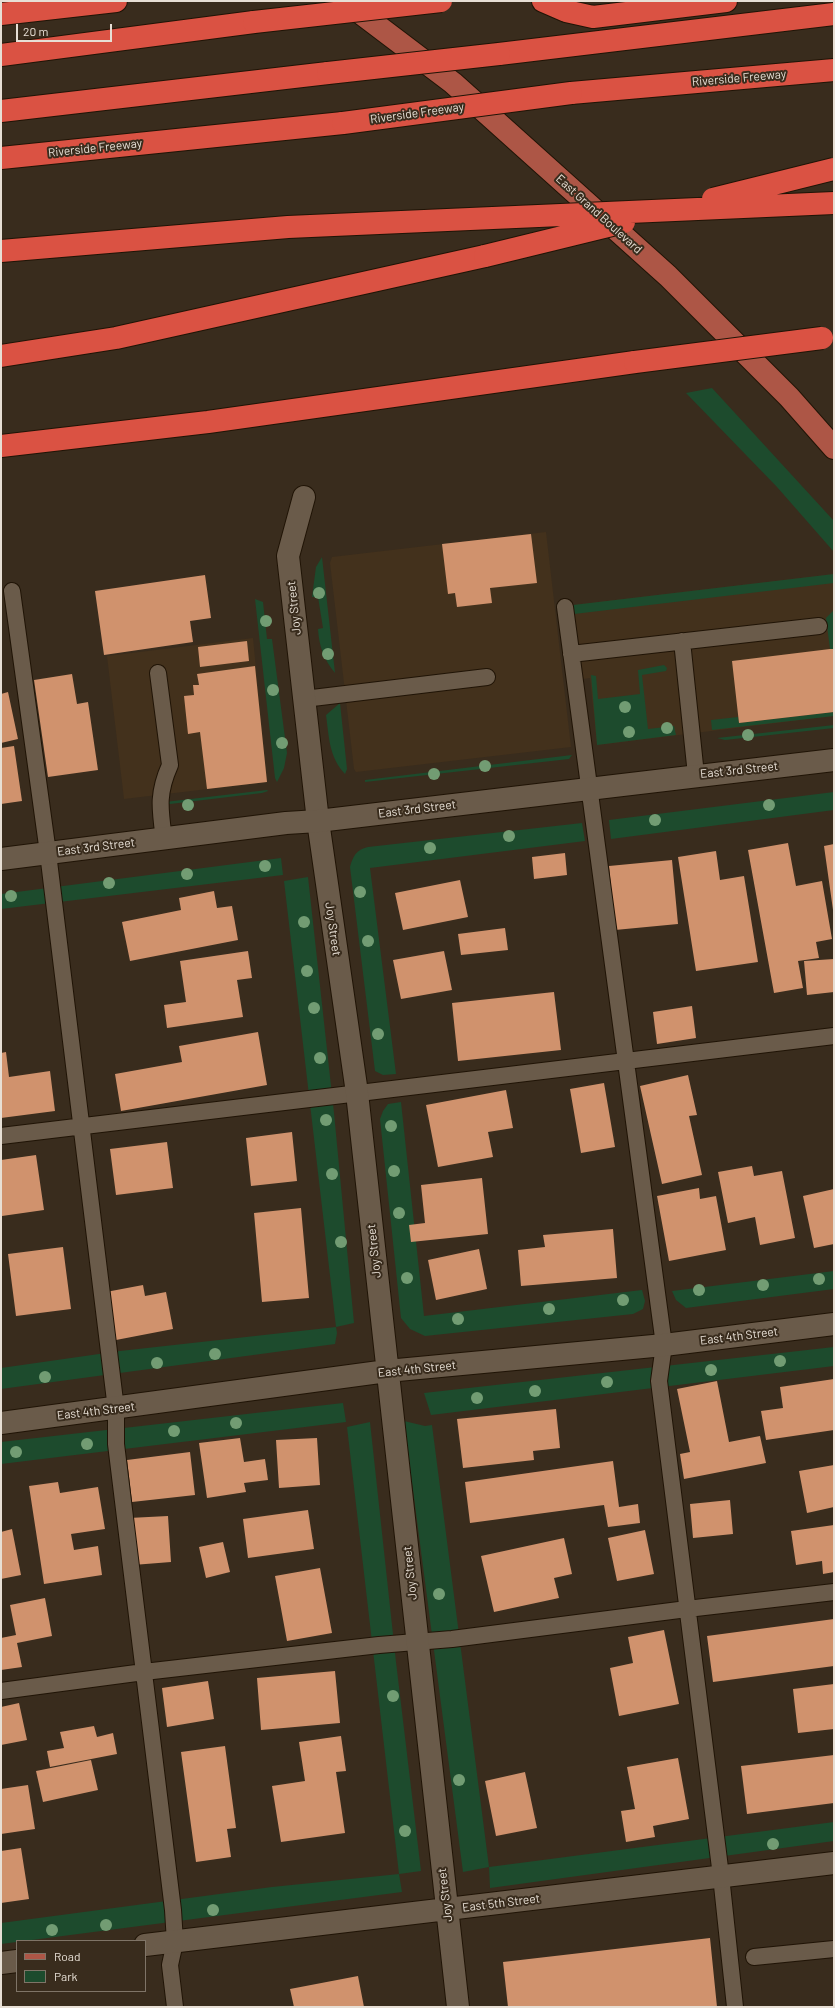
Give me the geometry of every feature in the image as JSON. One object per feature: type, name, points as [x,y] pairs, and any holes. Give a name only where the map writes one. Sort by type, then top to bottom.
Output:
[{"type":"highway","points":[[1,14],[116,1]]},
{"type":"highway","points":[[1,55],[254,22],[441,1]]},
{"type":"highway","points":[[544,1],[566,11],[593,17],[726,1]]},
{"type":"highway","points":[[1,111],[834,14]]},
{"type":"highway","name":"Riverside Freeway","points":[[1,158],[343,123],[571,92],[834,70]]},
{"type":"highway","points":[[1,356],[116,338],[485,256],[834,169]]},
{"type":"highway","points":[[1,251],[288,227],[834,203]]},
{"type":"highway","points":[[1,446],[208,422],[635,362],[828,337]]},
{"type":"main road","name":"East Grand Boulevard","points":[[345,1],[453,83],[668,276],[789,397],[834,448]]},
{"type":"street","name":"Joy Street","points":[[304,497],[288,556],[318,821],[357,1093],[458,2007]]},
{"type":"street","name":"East 3rd Street","points":[[1,859],[286,823],[318,821],[696,775],[834,760]]},
{"type":"street","name":"East 4th Street","points":[[1,1423],[116,1409],[387,1371],[664,1345],[834,1324]]},
{"type":"street","name":"East 5th Street","points":[[146,1945],[834,1863]]},
{"type":"street","points":[[1,1962],[16,1961]]},
{"type":"lane","points":[[12,591],[48,853],[116,1409],[116,1444],[174,1910],[175,1942],[170,1966],[175,2007]]},
{"type":"lane","points":[[565,607],[664,1345],[659,1381],[721,1876],[735,2007]]},
{"type":"lane","points":[[572,654],[819,626]]},
{"type":"lane","points":[[682,642],[696,775]]},
{"type":"lane","points":[[158,673],[170,765],[164,779],[159,799],[164,839]]},
{"type":"lane","points":[[304,699],[488,677]]},
{"type":"lane","points":[[1,1136],[81,1125],[626,1062],[834,1036]]},
{"type":"lane","points":[[1,1691],[144,1672],[418,1641],[452,1640],[687,1609],[834,1592]]},
{"type":"lane","points":[[754,1957],[834,1949]]},
{"type":"shaded area","points":[[546,532],[571,747],[356,772],[354,769],[330,563],[332,557]]},
{"type":"shaded area","points":[[834,574],[834,716],[597,745],[590,678],[583,679],[573,605]]},
{"type":"shaded area","points":[[253,638],[267,782],[124,799],[107,656]]},
{"type":"green space","points":[[712,388],[834,521],[834,552],[777,487],[686,393]]},
{"type":"green space","points":[[322,557],[335,673],[325,658],[321,647],[318,629],[323,628],[318,597],[312,597],[316,567]]},
{"type":"green space","points":[[834,574],[834,583],[574,614],[573,605]]},
{"type":"green space","points":[[255,599],[263,602],[267,639],[272,639],[287,753],[284,768],[277,782],[275,778]]},
{"type":"green space","points":[[834,610],[834,649],[830,649],[826,618]]},
{"type":"green space","points":[[664,665],[667,668],[666,671],[642,675],[648,729],[674,726],[676,735],[597,745],[591,675],[596,676],[598,699],[640,694],[638,670]]},
{"type":"green space","points":[[340,703],[347,769],[345,774],[333,754],[329,739],[326,715]]},
{"type":"green space","points":[[834,712],[834,716],[712,730],[711,720],[738,717],[739,723]]},
{"type":"green space","points":[[834,725],[834,728],[725,740],[717,738]]},
{"type":"green space","points":[[572,755],[569,759],[365,782],[365,780]]},
{"type":"green space","points":[[268,791],[262,793],[170,804],[165,802]]},
{"type":"green space","points":[[834,792],[834,810],[611,839],[609,820]]},
{"type":"green space","points":[[582,823],[585,841],[370,868],[396,1074],[383,1075],[375,1071],[350,867],[356,854],[368,847]]},
{"type":"green space","points":[[281,858],[283,875],[1,909],[1,894]]},
{"type":"green space","points":[[308,877],[334,1113],[354,1323],[336,1327],[284,881]]},
{"type":"green space","points":[[401,1102],[424,1316],[642,1290],[645,1301],[643,1309],[633,1314],[425,1336],[410,1329],[401,1318],[380,1119],[388,1104]]},
{"type":"green space","points":[[834,1271],[834,1289],[686,1308],[676,1300],[672,1291]]},
{"type":"green space","points":[[336,1327],[337,1333],[335,1344],[1,1389],[1,1368],[120,1351]]},
{"type":"green space","points":[[834,1347],[834,1366],[431,1415],[424,1393]]},
{"type":"green space","points":[[343,1403],[346,1422],[1,1464],[1,1442]]},
{"type":"green space","points":[[404,1421],[425,1426],[432,1425],[489,1867],[463,1872]]},
{"type":"green space","points":[[370,1422],[396,1662],[421,1871],[399,1874],[347,1427]]},
{"type":"green space","points":[[834,1822],[834,1841],[490,1888],[489,1867]]},
{"type":"green space","points":[[399,1874],[402,1892],[32,1940],[16,1940],[16,1942],[1,1944],[1,1923],[272,1887]]},
{"type":"building","points":[[531,534],[537,583],[490,588],[492,603],[457,607],[455,593],[448,594],[442,544]]},
{"type":"building","points":[[205,575],[211,618],[190,621],[193,642],[104,655],[95,591]]},
{"type":"building","points":[[247,641],[249,661],[200,667],[198,647]]},
{"type":"building","points":[[834,649],[834,712],[739,723],[732,661]]},
{"type":"building","points":[[255,666],[267,782],[207,789],[200,732],[188,734],[184,696],[194,695],[193,685],[199,685],[197,674]]},
{"type":"building","points":[[72,674],[77,704],[88,702],[98,770],[48,777],[34,680]]},
{"type":"building","points":[[8,692],[18,739],[1,743],[1,694]]},
{"type":"building","points":[[14,746],[22,801],[1,804],[1,748]]},
{"type":"building","points":[[788,843],[796,886],[822,881],[832,939],[816,942],[819,958],[798,961],[803,988],[774,993],[748,850]]},
{"type":"building","points":[[834,844],[834,910],[833,910],[824,846]]},
{"type":"building","points":[[716,851],[720,880],[744,876],[758,962],[696,971],[678,857]]},
{"type":"building","points":[[565,853],[567,875],[534,879],[532,857]]},
{"type":"building","points":[[672,860],[678,924],[615,930],[609,866]]},
{"type":"building","points":[[460,880],[468,917],[403,930],[395,893]]},
{"type":"building","points":[[214,891],[217,908],[232,906],[238,940],[130,961],[122,922],[181,910],[179,898]]},
{"type":"building","points":[[505,928],[508,950],[461,955],[458,934]]},
{"type":"building","points":[[248,951],[252,978],[237,980],[243,1017],[167,1028],[164,1005],[186,1002],[180,961]]},
{"type":"building","points":[[444,951],[452,990],[401,999],[393,960]]},
{"type":"building","points":[[834,959],[834,992],[807,995],[804,961]]},
{"type":"building","points":[[554,992],[561,1050],[458,1061],[452,1003]]},
{"type":"building","points":[[692,1006],[696,1038],[657,1044],[653,1012]]},
{"type":"building","points":[[258,1032],[267,1085],[121,1111],[115,1074],[182,1062],[179,1046]]},
{"type":"building","points":[[6,1052],[9,1077],[50,1071],[55,1111],[1,1118],[1,1053]]},
{"type":"building","points":[[688,1075],[697,1115],[689,1116],[702,1175],[662,1184],[640,1086]]},
{"type":"building","points":[[604,1083],[615,1147],[581,1153],[570,1089]]},
{"type":"building","points":[[506,1090],[513,1128],[488,1132],[493,1157],[438,1167],[426,1105]]},
{"type":"building","points":[[292,1132],[297,1181],[251,1186],[246,1138]]},
{"type":"building","points":[[167,1142],[173,1188],[116,1195],[110,1149]]},
{"type":"building","points":[[36,1155],[44,1210],[2,1216],[1,1160]]},
{"type":"building","points":[[752,1166],[754,1176],[782,1171],[795,1238],[760,1245],[755,1217],[728,1223],[718,1172]]},
{"type":"building","points":[[482,1178],[488,1234],[411,1242],[409,1225],[425,1223],[421,1185]]},
{"type":"building","points":[[699,1188],[700,1199],[716,1196],[726,1250],[669,1261],[657,1196]]},
{"type":"building","points":[[834,1189],[834,1244],[814,1248],[803,1196]]},
{"type":"building","points":[[301,1208],[309,1298],[262,1302],[254,1213]]},
{"type":"building","points":[[613,1229],[617,1278],[521,1286],[518,1250],[545,1247],[543,1235]]},
{"type":"building","points":[[63,1247],[71,1309],[16,1316],[8,1254]]},
{"type":"building","points":[[479,1249],[487,1289],[436,1300],[428,1260]]},
{"type":"building","points":[[143,1285],[145,1296],[166,1292],[173,1329],[116,1340],[106,1292]]},
{"type":"building","points":[[834,1379],[834,1430],[766,1440],[761,1411],[783,1408],[780,1387]]},
{"type":"building","points":[[717,1381],[729,1442],[760,1436],[766,1463],[684,1479],[680,1454],[690,1452],[677,1389]]},
{"type":"building","points":[[556,1409],[560,1448],[533,1451],[534,1460],[463,1468],[457,1419]]},
{"type":"building","points":[[240,1438],[244,1462],[265,1459],[268,1480],[244,1483],[246,1492],[207,1498],[199,1443]]},
{"type":"building","points":[[317,1438],[320,1485],[279,1488],[276,1440]]},
{"type":"building","points":[[190,1452],[195,1495],[132,1502],[127,1460]]},
{"type":"building","points":[[613,1461],[619,1507],[638,1504],[640,1523],[608,1527],[604,1505],[470,1523],[465,1482]]},
{"type":"building","points":[[834,1465],[834,1507],[807,1513],[799,1471]]},
{"type":"building","points":[[58,1482],[60,1493],[98,1487],[105,1529],[71,1534],[74,1550],[98,1546],[102,1575],[44,1584],[29,1486]]},
{"type":"building","points":[[730,1500],[733,1534],[693,1538],[690,1504]]},
{"type":"building","points":[[308,1510],[314,1549],[248,1558],[243,1519]]},
{"type":"building","points":[[168,1516],[171,1562],[133,1565],[129,1518]]},
{"type":"building","points":[[834,1525],[834,1572],[823,1574],[822,1561],[796,1565],[791,1531]]},
{"type":"building","points":[[12,1529],[21,1575],[1,1579],[1,1532]]},
{"type":"building","points":[[645,1530],[654,1574],[617,1581],[608,1538]]},
{"type":"building","points":[[564,1538],[572,1574],[554,1578],[559,1598],[494,1612],[481,1556]]},
{"type":"building","points":[[223,1542],[230,1572],[206,1578],[199,1547]]},
{"type":"building","points":[[320,1568],[332,1633],[287,1641],[275,1576]]},
{"type":"building","points":[[45,1598],[52,1636],[17,1643],[22,1667],[1,1670],[1,1638],[16,1635],[10,1605]]},
{"type":"building","points":[[834,1619],[834,1666],[713,1682],[707,1636]]},
{"type":"building","points":[[664,1630],[679,1704],[619,1716],[610,1668],[633,1663],[628,1637]]},
{"type":"building","points":[[335,1671],[340,1723],[261,1730],[257,1678]]},
{"type":"building","points":[[208,1681],[214,1719],[167,1727],[162,1688]]},
{"type":"building","points":[[834,1684],[834,1729],[798,1733],[793,1689]]},
{"type":"building","points":[[19,1703],[27,1740],[1,1745],[1,1707]]},
{"type":"building","points":[[94,1726],[97,1737],[113,1733],[117,1754],[50,1767],[47,1751],[64,1748],[60,1732]]},
{"type":"building","points":[[341,1736],[346,1771],[336,1772],[345,1833],[281,1842],[272,1786],[305,1781],[299,1742]]},
{"type":"building","points":[[225,1746],[236,1828],[227,1829],[231,1857],[196,1862],[181,1752]]},
{"type":"building","points":[[834,1755],[834,1803],[747,1814],[741,1766]]},
{"type":"building","points":[[678,1758],[689,1819],[653,1826],[655,1837],[626,1842],[621,1811],[635,1809],[627,1767]]},
{"type":"building","points":[[91,1760],[98,1790],[43,1802],[36,1771]]},
{"type":"building","points":[[525,1772],[537,1828],[496,1836],[485,1781]]},
{"type":"building","points":[[28,1785],[35,1829],[1,1834],[1,1789]]},
{"type":"building","points":[[21,1848],[29,1899],[1,1903],[1,1851]]},
{"type":"building","points":[[710,1938],[717,2007],[508,2007],[503,1962]]},
{"type":"building","points":[[358,1976],[364,2007],[294,2007],[290,1989]]}]
